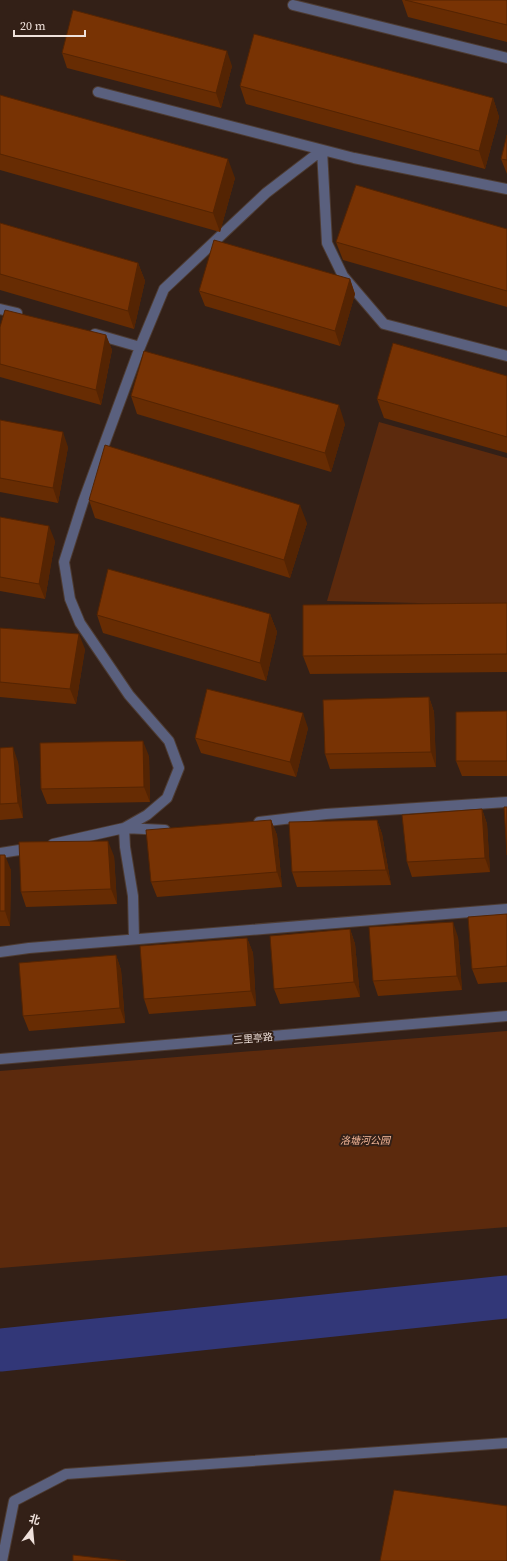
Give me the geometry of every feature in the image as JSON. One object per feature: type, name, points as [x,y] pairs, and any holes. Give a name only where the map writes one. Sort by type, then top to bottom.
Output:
[{"type":"street","points":[[293,5],[507,58]]},
{"type":"street","points":[[98,92],[354,158],[507,189]]},
{"type":"street","points":[[124,828],[147,815],[167,798],[178,768],[169,742],[129,695],[80,624],[70,599],[64,562],[83,502],[140,347],[164,289],[266,193],[322,150]]},
{"type":"street","points":[[322,150],[326,243],[343,276],[384,324],[507,356]]},
{"type":"street","points":[[0,309],[29,316]]},
{"type":"street","points":[[88,332],[140,347]]},
{"type":"street","points":[[248,824],[326,814],[507,802]]},
{"type":"street","points":[[124,828],[125,847],[133,896],[134,939]]},
{"type":"street","points":[[0,853],[47,846],[124,828],[178,830]]},
{"type":"street","points":[[0,952],[134,939],[507,909]]},
{"type":"street","name":"三里亭路","points":[[0,1059],[507,1016]]},
{"type":"street","points":[[2,1561],[14,1501],[66,1474],[507,1443]]},
{"type":"green space","points":[[379,422],[507,458],[507,605],[327,601]]},
{"type":"green space","name":"洛塘河公园","points":[[507,1031],[507,1227],[0,1268],[0,1071]]},
{"type":"building","points":[[405,0],[507,0],[507,25]]},
{"type":"building","points":[[73,10],[227,51],[216,93],[62,53]]},
{"type":"building","points":[[254,34],[493,98],[479,151],[240,86]]},
{"type":"building","points":[[0,95],[228,159],[213,213],[0,154]]},
{"type":"building","points":[[507,135],[507,160],[501,159]]},
{"type":"building","points":[[356,185],[507,229],[507,291],[336,242]]},
{"type":"building","points":[[0,223],[138,263],[128,311],[0,274]]},
{"type":"building","points":[[214,240],[350,279],[335,331],[199,291]]},
{"type":"building","points":[[5,310],[106,335],[96,390],[0,364],[0,327]]},
{"type":"building","points":[[393,343],[507,376],[507,437],[377,399]]},
{"type":"building","points":[[144,351],[339,405],[325,453],[131,396]]},
{"type":"building","points":[[0,420],[63,432],[53,488],[0,478]]},
{"type":"building","points":[[105,445],[300,505],[284,560],[89,500]]},
{"type":"building","points":[[0,517],[49,526],[39,584],[0,577]]},
{"type":"building","points":[[108,569],[270,614],[260,663],[97,615]]},
{"type":"building","points":[[507,603],[507,654],[303,656],[303,605]]},
{"type":"building","points":[[0,628],[79,634],[70,689],[0,682]]},
{"type":"building","points":[[207,689],[303,713],[290,762],[195,738]]},
{"type":"building","points":[[429,697],[431,752],[325,754],[323,700]]},
{"type":"building","points":[[507,711],[507,761],[456,761],[456,712]]},
{"type":"building","points":[[143,741],[144,787],[41,789],[40,743]]},
{"type":"building","points":[[13,747],[18,803],[0,804],[0,748]]},
{"type":"building","points":[[504,807],[507,807],[507,855]]},
{"type":"building","points":[[482,809],[485,858],[407,862],[402,815]]},
{"type":"building","points":[[271,820],[277,872],[151,882],[146,830]]},
{"type":"building","points":[[377,820],[386,870],[292,872],[289,822]]},
{"type":"building","points":[[108,841],[111,889],[21,892],[19,842]]},
{"type":"building","points":[[0,855],[5,855],[5,911],[0,911]]},
{"type":"building","points":[[507,914],[507,966],[472,969],[468,917]]},
{"type":"building","points":[[453,922],[457,976],[373,981],[369,927]]},
{"type":"building","points":[[350,929],[354,982],[274,989],[270,936]]},
{"type":"building","points":[[247,938],[251,991],[144,999],[140,946]]},
{"type":"building","points":[[116,955],[120,1008],[23,1016],[19,963]]},
{"type":"building","points":[[394,1490],[507,1506],[507,1561],[380,1561]]},
{"type":"building","points":[[73,1555],[126,1561],[73,1561]]},
{"type":"waterway","points":[[0,1350],[507,1297]]}]
